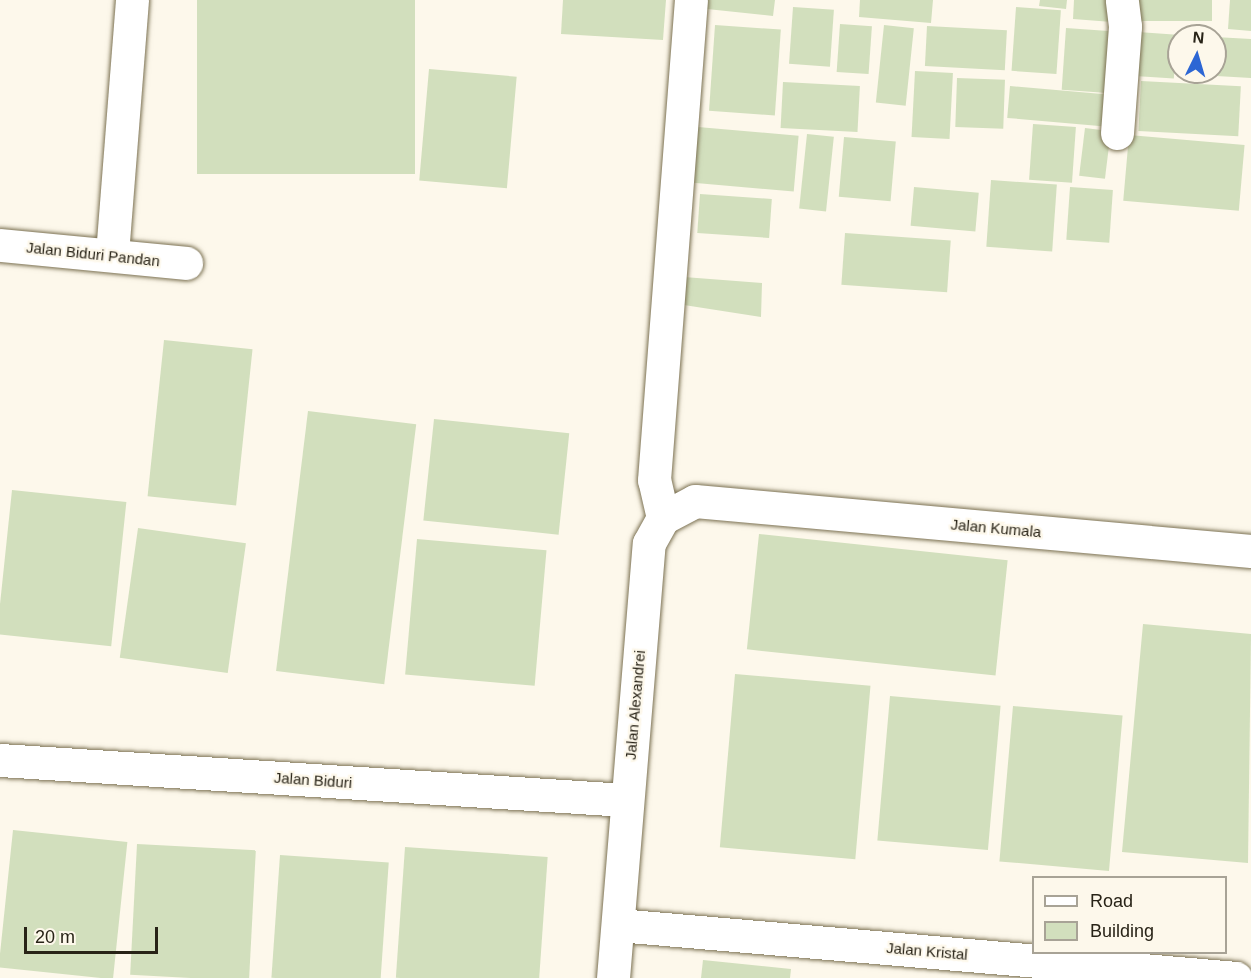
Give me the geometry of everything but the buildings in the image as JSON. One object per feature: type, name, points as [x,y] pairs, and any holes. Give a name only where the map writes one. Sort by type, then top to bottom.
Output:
[{"type":"street","points":[[112,255],[132,0]]},
{"type":"street","points":[[663,518],[654,480],[691,0]]},
{"type":"street","points":[[1117,133],[1125,26],[1122,0]]},
{"type":"street","name":"Jalan Biduri Pandan","points":[[0,245],[186,263]]},
{"type":"street","name":"Jalan Kumala","points":[[663,518],[695,501],[1251,551]]},
{"type":"street","name":"Jalan Alexandrei","points":[[613,978],[649,543],[663,518]]},
{"type":"street","name":"Jalan Biduri","points":[[0,760],[626,800]]},
{"type":"street","name":"Jalan Kristal","points":[[618,925],[1236,978]]}]
